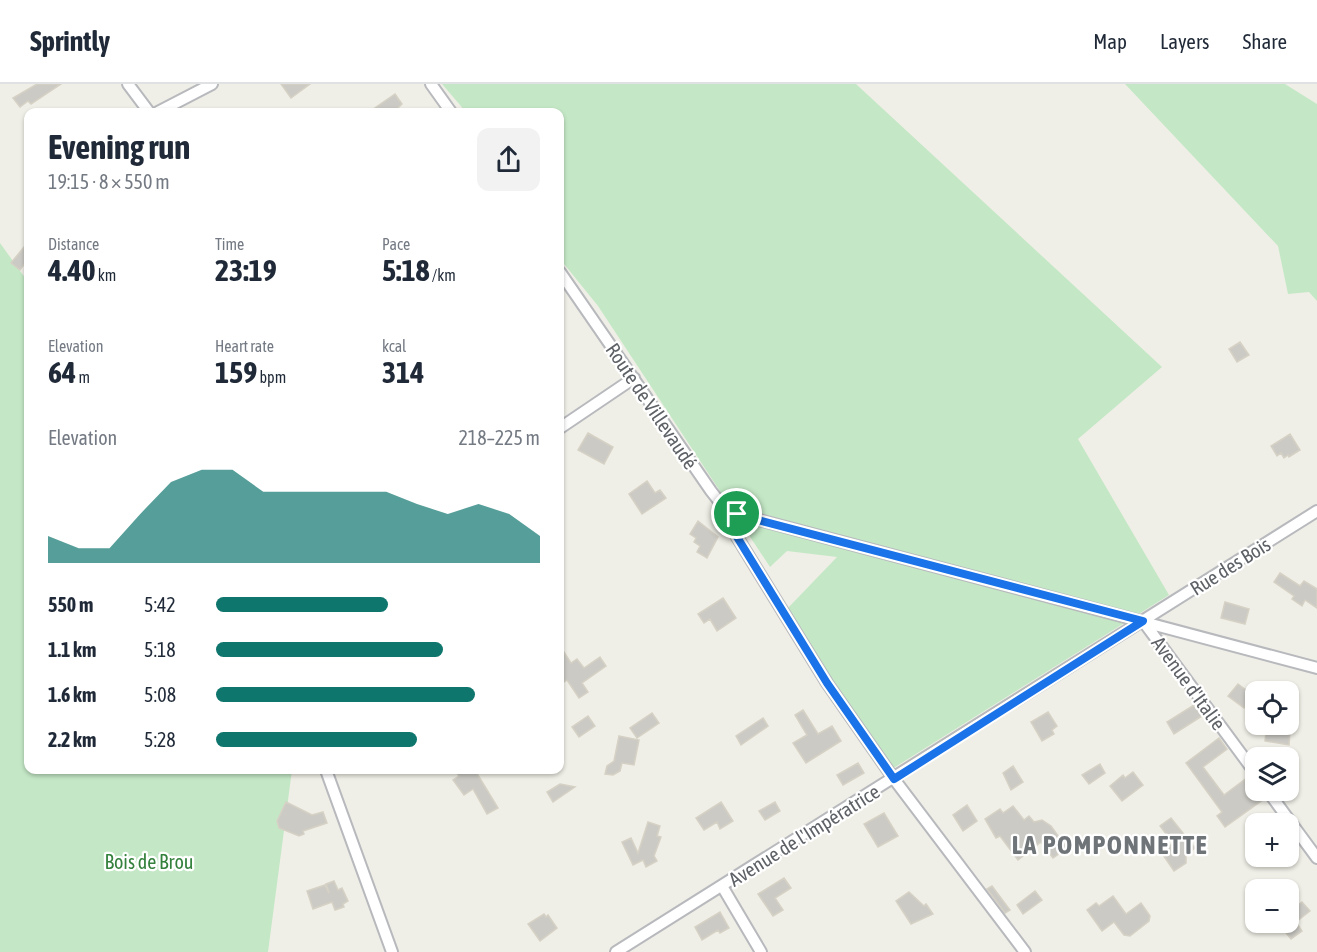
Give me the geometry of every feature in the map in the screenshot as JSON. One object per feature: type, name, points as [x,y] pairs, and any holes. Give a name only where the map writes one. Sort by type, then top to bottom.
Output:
[{"type":"street","points":[[128,84],[146,108]]},
{"type":"street","points":[[166,108],[212,84]]},
{"type":"street","points":[[431,84],[448,108]]},
{"type":"street","name":"Route de Villevaudé","points":[[564,278],[711,491],[722,505],[737,514],[1317,668]]},
{"type":"street","points":[[564,425],[634,378]]},
{"type":"street","name":"Rue des Bois","points":[[1143,621],[1317,511]]},
{"type":"street","points":[[737,514],[737,537],[827,683],[894,779],[1025,952]]},
{"type":"street","name":"Avenue d'Italie","points":[[1143,621],[1245,759]]},
{"type":"street","name":"Avenue de l'Impératrice","points":[[616,952],[1143,621]]},
{"type":"street","points":[[327,774],[392,952]]},
{"type":"street","points":[[1275,801],[1317,858]]},
{"type":"street","points":[[722,886],[761,952]]},
{"type":"green space","points":[[442,84],[856,84],[1162,367],[1078,439],[1169,595],[892,769],[786,610],[837,557],[787,551],[770,567],[598,306],[564,264],[564,108],[463,108]]},
{"type":"green space","points":[[1125,84],[1285,84],[1317,104],[1317,301],[1309,292],[1288,294],[1278,246]]},
{"type":"green space","name":"Bois de Brou","points":[[0,243],[24,276],[24,774],[291,774],[268,952],[0,952]]},
{"type":"building","points":[[37,84],[61,84],[31,104],[28,101],[20,107],[13,98]]},
{"type":"building","points":[[281,84],[310,84],[291,98]]},
{"type":"building","points":[[395,94],[402,104],[398,108],[375,108]]},
{"type":"building","points":[[24,247],[24,264],[20,270],[11,263]]},
{"type":"building","points":[[1240,342],[1249,355],[1237,362],[1229,349]]},
{"type":"building","points":[[588,433],[613,447],[604,464],[578,450]]},
{"type":"building","points":[[1290,434],[1300,450],[1289,457],[1288,455],[1284,458],[1281,453],[1277,456],[1271,446]]},
{"type":"building","points":[[647,481],[655,493],[660,490],[666,498],[642,514],[629,494]]},
{"type":"building","points":[[698,521],[718,537],[707,558],[697,552],[700,546],[694,542],[696,538],[690,534]]},
{"type":"building","points":[[1280,573],[1300,586],[1304,581],[1317,589],[1317,608],[1305,600],[1302,606],[1292,599],[1294,596],[1274,582]]},
{"type":"building","points":[[723,598],[736,618],[717,631],[710,619],[704,623],[698,614]]},
{"type":"building","points":[[1225,602],[1249,609],[1245,624],[1221,618]]},
{"type":"building","points":[[564,652],[571,663],[577,659],[584,668],[600,657],[606,666],[582,683],[588,692],[579,698],[567,680],[564,682]]},
{"type":"building","points":[[1238,684],[1245,689],[1245,707],[1244,708],[1228,696]]},
{"type":"building","points":[[1194,705],[1202,716],[1174,734],[1167,722]]},
{"type":"building","points":[[803,710],[818,734],[832,726],[841,741],[806,763],[793,743],[807,735],[795,715]]},
{"type":"building","points":[[1048,712],[1057,726],[1052,730],[1054,734],[1042,741],[1031,722]]},
{"type":"building","points":[[652,713],[659,723],[637,738],[630,728]]},
{"type":"building","points":[[588,716],[595,726],[579,737],[572,727]]},
{"type":"building","points":[[763,718],[768,726],[741,745],[736,736]]},
{"type":"building","points":[[1266,735],[1290,735],[1289,745],[1265,741]]},
{"type":"building","points":[[619,736],[639,740],[634,765],[622,763],[620,771],[613,775],[605,774],[607,766],[614,761]]},
{"type":"building","points":[[1219,738],[1227,749],[1203,767],[1224,795],[1245,779],[1245,801],[1261,801],[1225,827],[1217,816],[1222,812],[1186,763]]},
{"type":"building","points":[[858,763],[864,773],[843,785],[837,775]]},
{"type":"building","points":[[1100,764],[1105,773],[1089,784],[1082,775]]},
{"type":"building","points":[[1013,766],[1023,782],[1011,790],[1003,773]]},
{"type":"building","points":[[1133,772],[1143,785],[1122,801],[1110,786],[1123,775],[1125,778]]},
{"type":"building","points":[[458,774],[477,774],[498,808],[487,814],[473,789],[464,795],[453,780],[459,776]]},
{"type":"building","points":[[560,784],[575,787],[553,802],[547,792]]},
{"type":"building","points":[[286,802],[312,815],[323,812],[327,823],[303,831],[304,834],[299,836],[279,828],[277,821]]},
{"type":"building","points":[[721,802],[733,821],[720,829],[717,822],[704,830],[696,818]]},
{"type":"building","points":[[775,802],[780,811],[765,820],[759,811]]},
{"type":"building","points":[[967,805],[977,821],[963,831],[953,815]]},
{"type":"building","points":[[1013,806],[1024,820],[1029,816],[1034,822],[1042,820],[1051,826],[1067,848],[1053,858],[1041,842],[1018,860],[1000,836],[996,838],[985,819],[1000,809],[1003,813]]},
{"type":"building","points":[[884,813],[898,836],[878,847],[864,824]]},
{"type":"building","points":[[1171,818],[1195,848],[1186,855],[1186,863],[1174,871],[1161,852],[1173,843],[1160,826]]},
{"type":"building","points":[[648,822],[660,826],[657,836],[661,837],[654,856],[657,861],[646,867],[643,860],[633,865],[622,842],[631,838],[638,853]]},
{"type":"building","points":[[784,878],[791,888],[775,898],[783,910],[773,916],[758,894]]},
{"type":"building","points":[[334,881],[338,890],[342,888],[348,901],[343,904],[344,907],[335,910],[332,902],[313,909],[307,891],[325,885],[329,893],[326,884]]},
{"type":"building","points":[[992,886],[1010,910],[1005,913],[987,889]]},
{"type":"building","points":[[1035,891],[1042,900],[1023,914],[1017,905]]},
{"type":"building","points":[[909,892],[924,906],[926,904],[933,914],[911,924],[896,901]]},
{"type":"building","points":[[1113,896],[1126,914],[1141,903],[1150,916],[1149,921],[1130,936],[1124,935],[1114,922],[1102,931],[1087,910],[1096,903],[1099,906]]},
{"type":"building","points":[[1302,902],[1310,911],[1299,920],[1299,904]]},
{"type":"building","points":[[720,912],[729,928],[720,933],[718,930],[702,940],[695,927]]},
{"type":"building","points":[[544,914],[546,917],[548,915],[557,928],[540,941],[528,924]]},
{"type":"building","points":[[1299,926],[1302,931],[1291,939],[1286,933],[1299,933]]},
{"type":"district","name":"LA POMPONNETTE","points":[[1110,845]]},
{"type":"route","points":[[737,514],[1143,621],[894,779],[827,683],[737,537],[737,514]]}]
